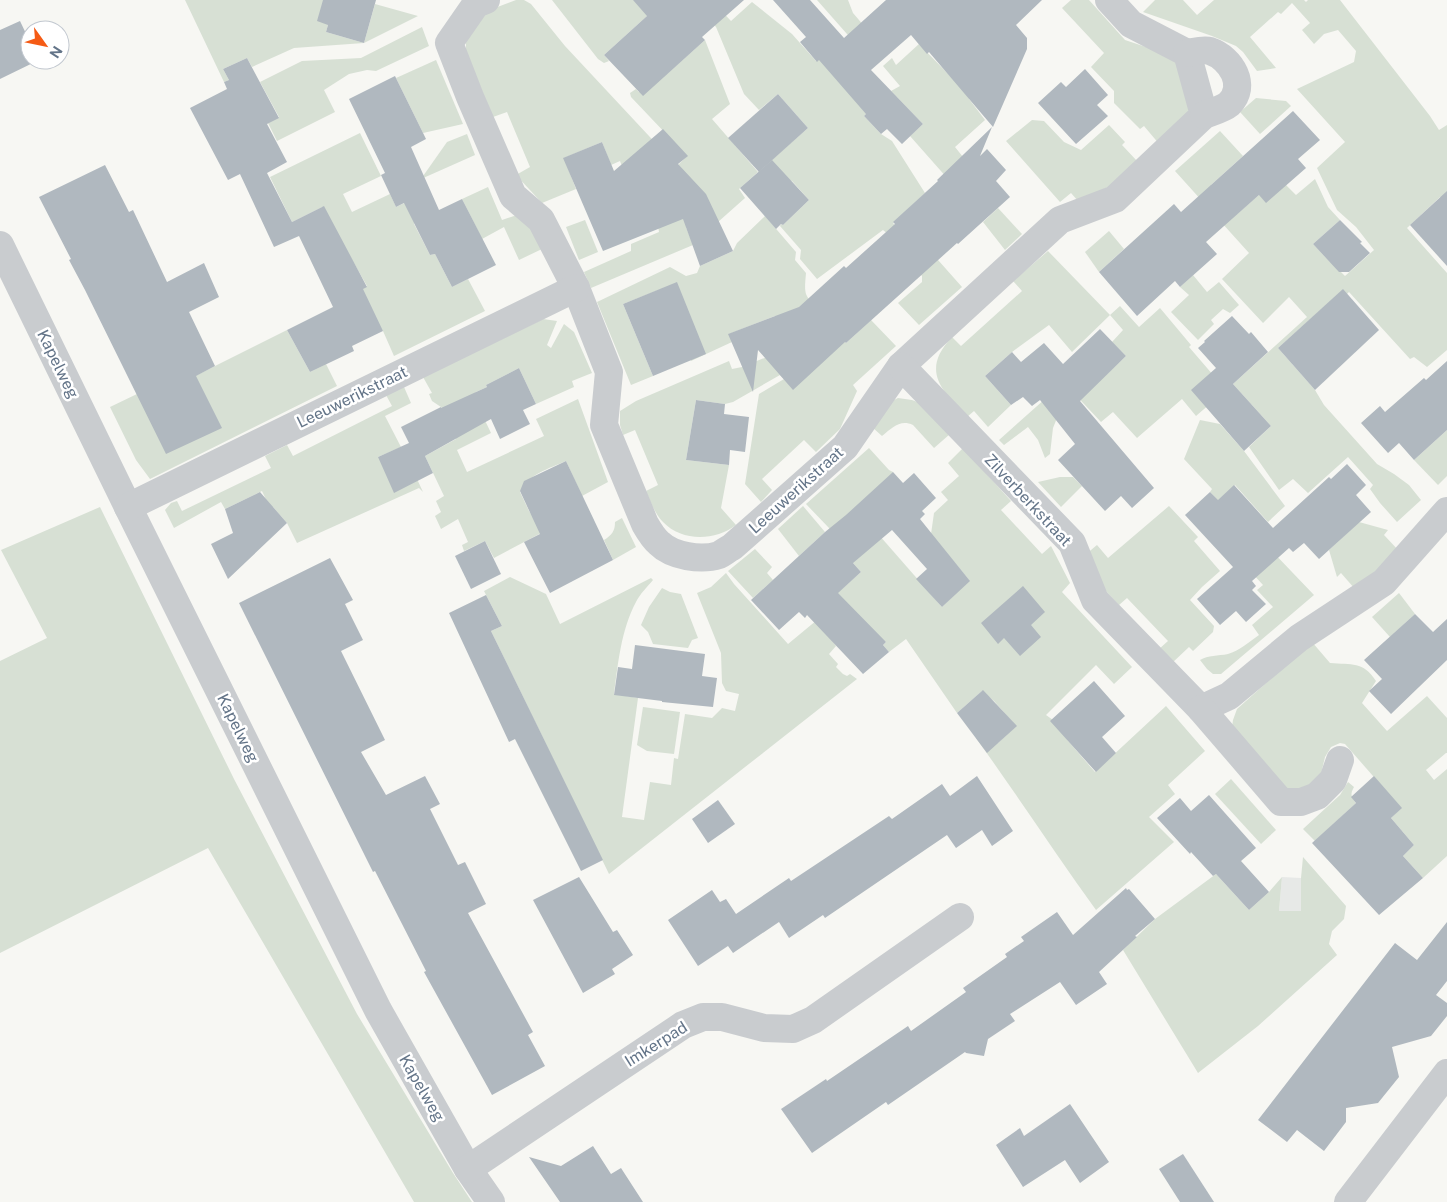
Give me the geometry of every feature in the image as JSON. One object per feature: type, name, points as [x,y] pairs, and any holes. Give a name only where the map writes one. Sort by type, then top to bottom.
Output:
[{"type":"street","name":"Leeuwerikstraat","points":[[486,0],[476,4],[449,43],[470,98],[513,196],[541,220],[576,288],[609,372],[604,424],[645,524],[659,544],[669,551],[690,557],[704,558],[719,554],[732,547],[845,447],[901,366],[1060,220],[1115,199],[1204,115],[1228,105],[1235,97],[1238,87],[1235,75],[1228,62],[1210,51],[1201,50],[1187,53]]},
{"type":"street","points":[[1109,0],[1131,24],[1187,53],[1204,115]]},
{"type":"street","name":"Kapelweg","points":[[0,245],[378,1010],[468,1169],[491,1202]]},
{"type":"street","name":"Leeuwerikstraat","points":[[128,507],[576,288]]},
{"type":"street","name":"Zilverberkstraat","points":[[901,366],[1072,543],[1096,600],[1201,709],[1280,802],[1301,802],[1317,796],[1333,780],[1340,760]]},
{"type":"street","points":[[1201,709],[1228,696],[1299,638],[1384,582],[1447,511]]},
{"type":"street","name":"Imkerpad","points":[[468,1169],[683,1025],[703,1017],[722,1017],[764,1028],[793,1029],[813,1020],[960,917]]},
{"type":"street","points":[[1348,1202],[1447,1073]]},
{"type":"shaded area","points":[[185,0],[323,0],[328,25],[326,32],[364,43],[294,48],[252,67],[247,58],[223,69],[229,80],[224,82]]},
{"type":"shaded area","points":[[516,0],[524,0],[531,4],[565,46],[677,166],[687,156],[631,97],[630,93],[636,89],[639,92],[669,72],[705,40],[730,104],[712,119],[758,172],[739,189],[745,198],[718,222],[711,214],[686,227],[693,245],[591,288],[584,272],[631,251],[631,244],[659,232],[658,226],[629,185],[620,161],[611,165],[602,142],[564,158],[576,189],[542,203],[516,175],[530,167],[507,112],[493,117],[466,53],[466,43],[468,34],[487,11]]},
{"type":"shaded area","points":[[552,0],[651,0],[647,16],[604,55],[609,61],[604,63],[598,59]]},
{"type":"shaded area","points":[[692,0],[715,4],[731,21],[752,2],[792,34],[816,61],[831,49],[879,102],[864,116],[881,134],[892,141],[925,193],[893,223],[900,230],[907,225],[962,287],[919,325],[898,303],[922,282],[922,276],[894,245],[895,240],[883,230],[817,279],[800,259],[801,250],[780,226],[809,200],[792,181],[758,172],[808,128],[778,94],[759,110],[744,94],[716,27]]},
{"type":"shaded area","points":[[817,0],[848,0],[853,13],[876,40],[862,51]]},
{"type":"shaded area","points":[[1071,0],[1089,0],[1125,40],[1164,53],[1174,60],[1186,74],[1189,110],[1183,122],[1160,145],[1144,126],[1140,129],[1114,103],[1114,91],[1091,67],[1104,53],[1062,8]]},
{"type":"shaded area","points":[[1155,0],[1183,0],[1197,15],[1214,0],[1304,0],[1306,2],[1308,0],[1340,0],[1439,130],[1447,125],[1447,204],[1440,197],[1407,228],[1447,273],[1447,350],[1427,367],[1414,357],[1410,359],[1349,292],[1325,306],[1278,348],[1315,390],[1324,405],[1377,464],[1409,485],[1421,500],[1397,522],[1370,489],[1373,485],[1348,457],[1308,493],[1293,479],[1279,490],[1249,447],[1271,426],[1233,384],[1307,317],[1289,297],[1263,323],[1222,279],[1249,253],[1175,171],[1220,131],[1243,156],[1211,185],[1237,214],[1259,195],[1286,185],[1296,195],[1315,179],[1328,207],[1340,220],[1313,244],[1345,276],[1374,250],[1356,227],[1337,210],[1317,168],[1345,142],[1297,89],[1354,62],[1356,51],[1338,30],[1324,34],[1314,44],[1302,30],[1310,23],[1292,3],[1281,14],[1278,12],[1250,37],[1276,68],[1257,71],[1243,52],[1236,46],[1143,12]]},
{"type":"shaded area","points":[[375,4],[418,16],[364,43]]},
{"type":"shaded area","points":[[422,27],[429,46],[376,71],[367,70],[349,74],[324,90],[335,112],[277,141],[268,123],[279,117],[260,82],[302,61],[361,58]]},
{"type":"shaded area","points":[[919,44],[952,78],[987,83],[969,99],[985,120],[955,147],[967,162],[948,179],[910,136],[923,124],[891,91],[900,86],[883,66],[892,58],[896,65]]},
{"type":"shaded area","points":[[436,60],[463,124],[423,133],[396,78]]},
{"type":"shaded area","points":[[1256,98],[1286,101],[1291,106],[1260,134],[1240,112]]},
{"type":"shaded area","points":[[1032,120],[1044,121],[1064,142],[1081,150],[1109,125],[1125,142],[1122,145],[1138,162],[1119,182],[1078,201],[1071,193],[1060,202],[1006,141]]},
{"type":"shaded area","points":[[360,133],[381,176],[343,194],[352,212],[390,194],[396,207],[424,194],[414,224],[430,255],[435,254],[452,287],[468,279],[485,311],[394,356],[383,331],[355,292],[367,286],[322,207],[292,222],[270,177]]},
{"type":"shaded area","points":[[467,134],[475,155],[421,179],[447,142]]},
{"type":"shaded area","points":[[488,187],[502,220],[517,215],[534,231],[542,249],[519,260],[504,227],[482,239],[462,199]]},
{"type":"shaded area","points":[[998,208],[1022,234],[1005,250],[983,222]]},
{"type":"shaded area","points":[[765,216],[796,252],[795,260],[806,273],[806,295],[820,311],[819,313],[846,343],[871,320],[896,346],[853,385],[857,391],[840,429],[816,452],[804,440],[762,479],[772,490],[761,502],[745,484],[759,394],[784,379],[780,375],[733,402],[725,404],[696,400],[686,460],[729,465],[721,508],[736,525],[718,534],[699,537],[689,536],[671,529],[660,519],[655,511],[646,491],[658,485],[635,430],[623,435],[620,425],[620,411],[636,401],[729,361],[732,369],[774,354],[775,316],[729,334],[732,342],[691,361],[661,289],[623,304],[653,376],[631,385],[597,302],[670,267],[686,276],[697,273],[700,266],[733,251],[737,243]]},
{"type":"shaded area","points":[[585,220],[598,252],[579,260],[566,227]]},
{"type":"shaded area","points":[[1109,231],[1124,249],[1099,272],[1085,252]]},
{"type":"shaded area","points":[[1048,251],[1110,315],[1072,352],[1049,325],[1012,352],[985,376],[1011,405],[988,427],[974,411],[967,417],[943,389],[938,380],[937,360],[942,349],[952,337],[961,346],[1022,291],[1013,281]]},
{"type":"shaded area","points":[[1193,275],[1207,292],[1219,282],[1239,305],[1230,313],[1223,309],[1211,320],[1214,324],[1198,340],[1171,312],[1189,295],[1180,287]]},
{"type":"shaded area","points":[[1120,306],[1139,327],[1160,308],[1191,345],[1189,347],[1226,390],[1196,416],[1182,399],[1137,438],[1113,412],[1101,422],[1069,388],[1053,428],[1050,454],[1045,458],[1038,440],[1028,427],[1004,445],[999,440],[1091,358],[1107,374],[1126,356],[1112,342],[1123,330],[1110,315]]},
{"type":"shaded area","points":[[543,319],[557,321],[547,345],[551,348],[564,324],[574,332],[592,373],[572,381],[574,387],[536,404],[519,368],[476,392],[447,421],[441,407],[432,401],[429,394],[432,393],[423,377]]},
{"type":"shaded area","points":[[287,330],[310,372],[326,364],[337,386],[150,479],[136,460],[110,407],[137,394],[187,380]]},
{"type":"shaded area","points":[[404,387],[411,403],[385,416],[401,447],[378,457],[411,466],[423,492],[419,488],[297,543],[287,523],[273,507],[270,508],[262,491],[225,509],[221,502],[174,528],[165,510],[171,503],[177,501],[182,511],[271,468],[265,456],[287,445],[293,456],[392,406],[386,395]]},
{"type":"shaded area","points":[[898,398],[920,403],[950,434],[934,448],[913,425],[908,423],[896,425],[882,436],[872,427],[892,401]]},
{"type":"shaded area","points":[[578,399],[608,482],[582,496],[566,461],[546,469],[528,481],[520,492],[529,511],[543,532],[494,558],[485,541],[464,551],[462,545],[468,542],[458,519],[441,529],[435,516],[441,512],[436,501],[444,496],[425,456],[456,439],[450,426],[480,410],[491,433],[457,450],[467,472],[544,436],[536,419]]},
{"type":"shaded area","points":[[1200,420],[1220,424],[1244,451],[1285,506],[1268,522],[1235,485],[1221,498],[1314,595],[1221,674],[1213,674],[1200,660],[1210,656],[1232,653],[1240,649],[1259,635],[1252,625],[1273,607],[1257,590],[1263,585],[1230,549],[1226,509],[1210,492],[1212,489],[1184,459]]},
{"type":"shaded area","points":[[1447,430],[1447,476],[1438,485],[1414,460]]},
{"type":"shaded area","points":[[869,448],[893,472],[879,535],[942,607],[969,580],[931,534],[934,513],[948,500],[941,492],[959,476],[948,463],[963,448],[1011,501],[1001,510],[1042,554],[1051,546],[1070,583],[1062,592],[1132,667],[1114,684],[1096,665],[1046,715],[1053,720],[1095,772],[1166,706],[1205,751],[1168,785],[1175,794],[1149,817],[1174,842],[1096,910],[976,738],[985,730],[998,743],[1016,726],[994,701],[982,691],[957,713],[906,639],[889,652],[883,645],[886,642],[822,601],[843,588],[861,572],[829,528],[806,504]]},
{"type":"shaded area","points":[[1060,477],[1073,477],[1082,486],[1061,507],[1038,482]]},
{"type":"shaded area","points":[[803,506],[825,532],[799,556],[778,529]]},
{"type":"shaded area","points":[[1169,506],[1198,537],[1194,541],[1220,571],[1190,600],[1214,626],[1213,632],[1193,651],[1189,647],[1171,664],[1158,650],[1168,641],[1127,598],[1119,605],[1102,587],[1085,555],[1097,545],[1108,558]]},
{"type":"shaded area","points":[[100,507],[234,779],[357,1014],[472,1202],[414,1202],[208,848],[0,953],[0,661],[47,638],[1,550]]},
{"type":"shaded area","points":[[622,518],[636,547],[613,560],[604,540],[612,532],[615,522]]},
{"type":"shaded area","points":[[1359,522],[1388,530],[1384,535],[1399,551],[1355,589],[1341,573],[1337,577],[1329,550]]},
{"type":"shaded area","points":[[755,549],[772,567],[767,573],[773,580],[753,598],[728,571]]},
{"type":"shaded area","points":[[726,573],[788,644],[817,620],[836,646],[829,654],[838,664],[836,667],[843,674],[847,676],[850,674],[857,679],[609,874],[491,631],[502,626],[484,591],[510,577],[546,594],[560,624],[651,578],[653,580],[638,599],[627,624],[621,647],[614,694],[638,698],[622,817],[644,820],[650,782],[671,785],[674,758],[678,759],[685,714],[712,718],[722,708],[735,711],[739,694],[726,691],[722,683],[721,653],[697,593],[711,587]]},
{"type":"shaded area","points":[[662,588],[681,594],[698,638],[692,640],[688,648],[653,644],[648,632],[641,625],[649,607]]},
{"type":"shaded area","points":[[1399,593],[1415,614],[1390,637],[1372,617]]},
{"type":"shaded area","points":[[1312,642],[1330,663],[1356,665],[1362,667],[1371,675],[1376,681],[1362,703],[1387,731],[1427,696],[1447,718],[1447,753],[1426,770],[1434,780],[1447,769],[1447,856],[1423,878],[1403,856],[1414,845],[1391,818],[1401,808],[1345,744],[1340,743],[1331,747],[1325,757],[1321,774],[1315,782],[1302,789],[1284,788],[1232,727],[1237,709]]},
{"type":"shaded area","points":[[643,707],[680,712],[674,754],[647,751],[637,745]]},
{"type":"shaded area","points":[[1231,779],[1276,830],[1261,844],[1215,794]]},
{"type":"shaded area","points":[[1348,782],[1354,787],[1352,795],[1356,803],[1315,841],[1303,829],[1340,795]]},
{"type":"shaded area","points":[[1303,857],[1346,906],[1344,919],[1332,931],[1329,944],[1337,955],[1258,1026],[1198,1073],[1123,950],[1155,919],[1216,874],[1249,910],[1282,877],[1279,911],[1301,911]]},
{"type":"shaded area","points":[[1282,877],[1301,878],[1301,911],[1279,911]]},
{"type":"building","points":[[323,0],[376,0],[364,43],[326,32],[328,25],[317,21]]},
{"type":"building","points":[[633,0],[744,0],[702,37],[705,40],[643,96],[604,55],[647,16]]},
{"type":"building","points":[[773,0],[810,0],[844,38],[886,0],[1042,0],[1016,25],[1027,38],[1027,49],[993,127],[929,52],[927,54],[911,35],[871,70],[923,124],[902,144],[887,129],[881,134],[864,116],[866,114],[819,60],[817,62],[800,42],[806,37]]},
{"type":"building","points":[[20,21],[20,69],[0,79],[0,30]]},
{"type":"building","points":[[247,58],[279,118],[267,124],[287,162],[267,173],[292,222],[324,206],[367,287],[363,289],[383,331],[352,346],[354,351],[310,372],[287,330],[333,307],[299,236],[274,247],[240,174],[228,180],[190,108],[227,89],[224,82],[229,80],[223,69]]},
{"type":"building","points":[[1085,69],[1108,95],[1097,105],[1108,116],[1076,144],[1038,103],[1061,82],[1066,87]]},
{"type":"building","points":[[395,76],[426,139],[411,147],[439,210],[462,199],[496,265],[452,287],[435,254],[430,255],[404,203],[396,207],[381,175],[385,173],[349,99]]},
{"type":"building","points":[[778,94],[808,128],[759,172],[728,138]]},
{"type":"building","points":[[1293,111],[1320,140],[1298,159],[1306,168],[1266,203],[1259,195],[1206,242],[1217,254],[1180,287],[1175,281],[1137,316],[1099,272],[1174,204],[1181,212]]},
{"type":"building","points":[[992,127],[980,156],[987,149],[1006,170],[996,181],[1010,197],[793,390],[758,350],[753,392],[728,334],[799,307],[844,266],[846,268],[895,224],[893,222],[938,181]]},
{"type":"building","points":[[663,129],[688,156],[678,164],[706,194],[733,251],[700,266],[683,219],[603,251],[563,158],[602,142],[614,171]]},
{"type":"building","points":[[772,160],[809,200],[783,225],[781,224],[776,229],[740,188]]},
{"type":"building","points":[[105,165],[129,212],[133,210],[167,282],[204,263],[219,297],[189,312],[215,366],[196,376],[222,428],[166,454],[39,197]]},
{"type":"building","points":[[1447,191],[1447,266],[1410,225]]},
{"type":"building","points":[[1340,220],[1370,253],[1349,272],[1339,272],[1313,244]]},
{"type":"building","points":[[677,282],[706,354],[653,376],[623,304]]},
{"type":"building","points":[[1343,289],[1379,330],[1315,390],[1278,348]]},
{"type":"building","points":[[1232,316],[1249,334],[1251,332],[1268,352],[1233,384],[1271,426],[1244,451],[1191,390],[1216,368],[1198,348]]},
{"type":"building","points":[[1100,329],[1126,356],[1080,401],[1154,488],[1132,508],[1121,496],[1105,511],[1058,460],[1075,444],[1040,400],[1032,406],[1023,397],[1011,405],[985,376],[1012,352],[1021,362],[1044,343],[1063,364]]},
{"type":"building","points":[[1447,361],[1447,430],[1414,460],[1399,443],[1388,453],[1361,423],[1380,406],[1385,412]]},
{"type":"building","points":[[519,368],[536,404],[523,410],[530,424],[500,439],[491,419],[425,456],[433,473],[394,493],[378,457],[409,443],[401,427],[487,387],[486,385]]},
{"type":"building","points":[[696,400],[725,404],[724,414],[749,417],[745,452],[730,450],[729,465],[686,460]]},
{"type":"building","points":[[566,461],[613,560],[550,593],[524,542],[540,534],[520,491],[524,481]]},
{"type":"building","points":[[1347,464],[1366,485],[1356,495],[1371,512],[1319,559],[1304,543],[1293,552],[1289,548],[1252,581],[1256,586],[1252,590],[1266,604],[1246,622],[1236,611],[1220,625],[1197,599],[1233,567],[1185,515],[1210,492],[1218,500],[1234,485],[1273,528],[1329,477],[1331,479]]},
{"type":"building","points":[[893,472],[903,483],[914,473],[936,498],[922,511],[925,514],[920,519],[970,581],[942,607],[916,579],[927,569],[892,530],[853,563],[861,572],[838,593],[886,642],[883,645],[889,652],[863,674],[807,615],[805,618],[799,612],[779,630],[751,600]]},
{"type":"building","points":[[260,492],[287,523],[228,579],[211,544],[233,533],[225,509]]},
{"type":"building","points":[[485,541],[501,574],[471,589],[455,556]]},
{"type":"building","points":[[330,558],[353,600],[345,604],[363,640],[341,651],[385,740],[361,752],[386,795],[425,776],[440,804],[430,809],[458,865],[465,862],[486,904],[468,913],[533,1032],[528,1035],[545,1066],[492,1095],[424,972],[426,971],[375,871],[373,872],[239,603]]},
{"type":"building","points":[[1023,586],[1045,612],[1031,625],[1041,637],[1020,656],[1004,638],[998,644],[981,623]]},
{"type":"building","points":[[486,595],[502,626],[491,631],[603,860],[581,871],[515,739],[509,742],[449,613]]},
{"type":"building","points":[[1415,614],[1433,632],[1447,619],[1447,660],[1391,714],[1369,691],[1382,679],[1364,660]]},
{"type":"building","points":[[635,645],[705,654],[702,676],[717,678],[713,707],[614,695],[618,667],[632,669]]},
{"type":"building","points":[[1094,681],[1125,716],[1102,737],[1116,753],[1096,772],[1050,721]]},
{"type":"building","points":[[983,690],[1017,726],[987,753],[957,713]]},
{"type":"building","points":[[977,776],[1013,831],[992,846],[982,830],[956,848],[947,835],[825,918],[823,915],[789,938],[779,922],[733,953],[728,946],[698,966],[668,920],[712,890],[720,902],[726,899],[736,914],[789,878],[791,881],[889,816],[892,819],[942,784],[950,796]]},
{"type":"building","points":[[1374,776],[1402,808],[1391,818],[1414,845],[1403,856],[1423,878],[1379,915],[1312,843],[1356,803],[1351,797]]},
{"type":"building","points":[[1209,795],[1256,848],[1241,861],[1269,892],[1249,910],[1216,874],[1213,876],[1191,852],[1190,854],[1157,818],[1180,798],[1191,811]]},
{"type":"building","points":[[718,800],[735,824],[708,843],[692,819]]},
{"type":"building","points":[[579,877],[613,932],[617,930],[633,955],[612,969],[615,974],[583,993],[533,900]]},
{"type":"building","points":[[1126,888],[1127,890],[1129,889],[1155,919],[1099,972],[1107,984],[1076,1005],[1060,982],[1010,1014],[1015,1021],[988,1039],[984,1056],[965,1052],[888,1105],[886,1102],[812,1153],[781,1109],[826,1079],[827,1081],[908,1026],[911,1031],[966,992],[963,988],[1007,957],[1005,954],[1024,941],[1021,937],[1057,912],[1073,935]]},
{"type":"building","points":[[1447,922],[1447,981],[1436,995],[1447,1003],[1447,1016],[1431,1036],[1392,1047],[1399,1077],[1378,1103],[1346,1108],[1346,1122],[1324,1151],[1297,1130],[1287,1142],[1258,1120],[1395,943],[1417,960]]},
{"type":"building","points":[[1070,1104],[1109,1162],[1080,1183],[1065,1160],[1023,1187],[996,1145],[1020,1128],[1024,1136]]},
{"type":"building","points":[[593,1146],[611,1174],[621,1168],[643,1202],[560,1202],[529,1157],[561,1166]]},
{"type":"building","points":[[1183,1154],[1214,1202],[1180,1202],[1159,1169]]}]
